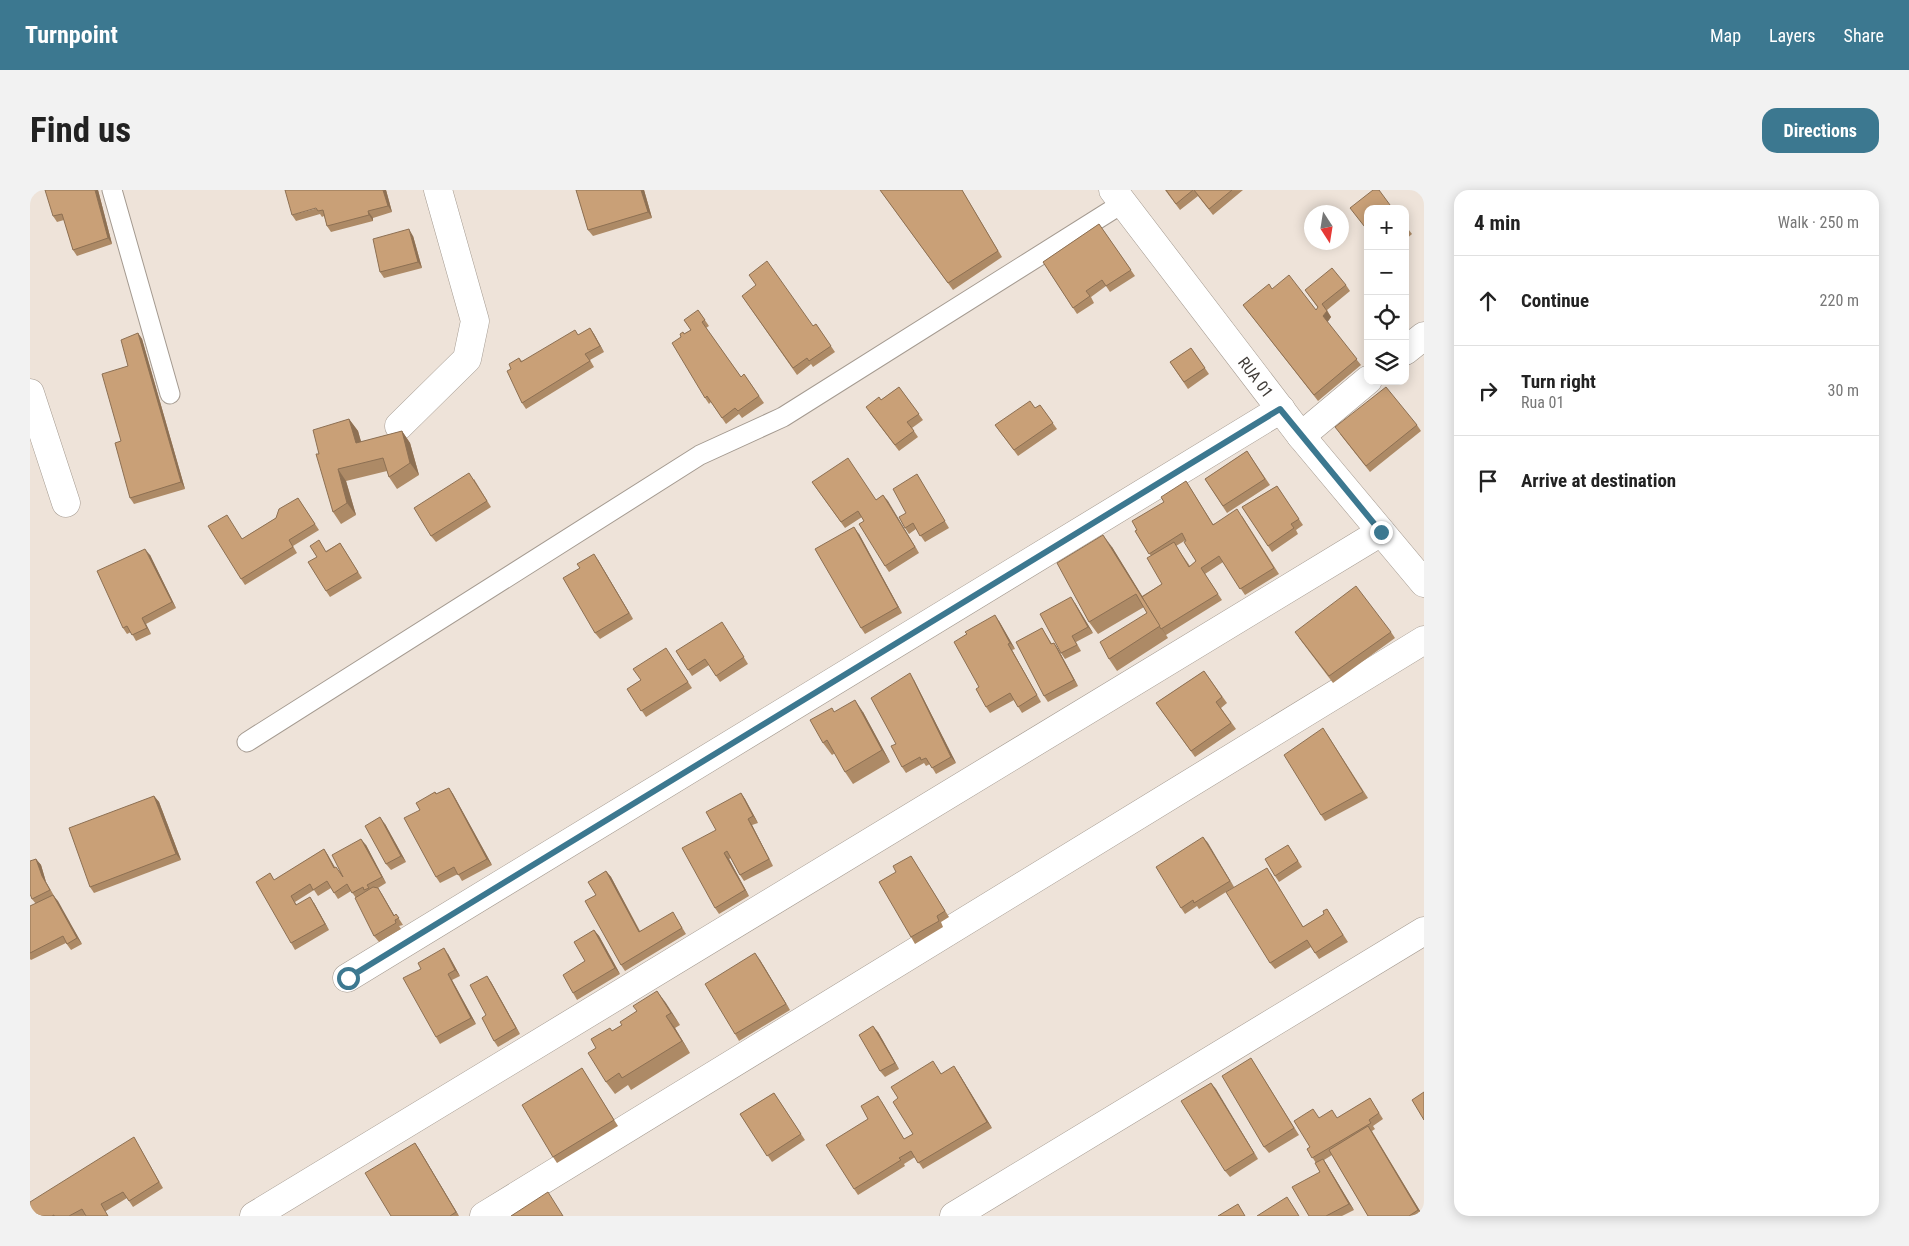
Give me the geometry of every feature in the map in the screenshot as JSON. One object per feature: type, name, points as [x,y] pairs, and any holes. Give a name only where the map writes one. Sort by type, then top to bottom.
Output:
[{"type":"street","points":[[399,426],[467,359],[475,321],[438,190]]},
{"type":"street","name":"RUA 01","points":[[1118,196],[1301,436],[1424,584]]},
{"type":"street","points":[[1409,348],[1424,336]]},
{"type":"street","points":[[1301,436],[1364,383]]},
{"type":"street","points":[[30,393],[66,503]]},
{"type":"street","points":[[348,978],[1280,409]]},
{"type":"street","points":[[254,1216],[1381,532]]},
{"type":"street","points":[[484,1216],[1424,640]]},
{"type":"street","points":[[954,1216],[1424,931]]},
{"type":"lane","points":[[112,190],[170,394]]},
{"type":"lane","points":[[247,742],[700,455],[783,417],[1118,196]]},
{"type":"building","points":[[45,190],[95,190],[108,238],[73,250],[62,214],[53,216]]},
{"type":"building","points":[[285,190],[383,190],[388,206],[368,211],[369,215],[327,226],[323,210],[318,211],[316,208],[292,215]]},
{"type":"building","points":[[576,190],[641,190],[648,212],[588,230]]},
{"type":"building","points":[[880,190],[962,190],[998,251],[948,283]]},
{"type":"building","points":[[1166,190],[1193,190],[1176,204]]},
{"type":"building","points":[[1194,190],[1232,190],[1209,209]]},
{"type":"building","points":[[1373,190],[1379,190],[1390,205],[1364,205],[1364,226],[1350,208]]},
{"type":"building","points":[[1099,224],[1131,270],[1106,286],[1102,280],[1086,291],[1090,296],[1073,308],[1043,262]]},
{"type":"building","points":[[409,229],[418,262],[380,272],[373,239]]},
{"type":"building","points":[[767,261],[813,326],[816,324],[831,346],[809,361],[807,358],[793,368],[742,296],[756,285],[749,275]]},
{"type":"building","points":[[1332,268],[1346,285],[1322,304],[1327,311],[1323,316],[1357,359],[1314,395],[1243,305],[1269,284],[1272,289],[1289,275],[1316,310],[1318,307],[1305,290]]},
{"type":"building","points":[[698,310],[705,320],[702,322],[741,377],[744,374],[759,396],[738,411],[735,408],[722,418],[707,396],[705,398],[672,343],[681,337],[680,334],[691,330],[684,320]]},
{"type":"building","points":[[590,328],[600,346],[585,354],[590,361],[522,403],[507,371],[511,369],[509,364],[519,358],[521,362],[575,330],[578,335]]},
{"type":"building","points":[[138,333],[181,482],[130,498],[115,443],[121,441],[102,374],[128,366],[121,340]]},
{"type":"building","points":[[1191,348],[1205,368],[1184,382],[1170,362]]},
{"type":"building","points":[[899,387],[919,414],[907,422],[914,431],[895,445],[866,407],[879,397],[881,400]]},
{"type":"building","points":[[1386,387],[1417,425],[1366,466],[1335,427]]},
{"type":"building","points":[[1030,401],[1035,408],[1040,405],[1053,423],[1014,450],[995,425]]},
{"type":"building","points":[[349,419],[356,443],[402,431],[410,463],[389,477],[383,458],[338,469],[347,503],[333,512],[316,454],[319,454],[313,430]]},
{"type":"building","points":[[1247,451],[1265,479],[1223,506],[1205,479]]},
{"type":"building","points":[[848,458],[876,500],[883,495],[915,547],[885,566],[859,524],[864,521],[858,511],[841,522],[812,482]]},
{"type":"building","points":[[469,473],[487,501],[431,536],[414,508]]},
{"type":"building","points":[[917,474],[945,521],[920,536],[913,523],[905,528],[899,517],[906,513],[893,489]]},
{"type":"building","points":[[1186,481],[1213,525],[1237,509],[1274,568],[1240,589],[1219,556],[1201,568],[1218,594],[1161,629],[1142,597],[1162,584],[1147,558],[1174,542],[1189,567],[1196,561],[1184,542],[1186,541],[1182,533],[1149,554],[1135,531],[1137,530],[1132,521],[1164,502],[1161,497]]},
{"type":"building","points":[[1277,486],[1299,519],[1291,524],[1294,528],[1268,546],[1242,507]]},
{"type":"building","points":[[298,498],[315,524],[289,540],[293,547],[241,579],[208,526],[227,515],[242,539],[276,518],[279,509]]},
{"type":"building","points":[[854,527],[898,607],[861,628],[815,549]]},
{"type":"building","points":[[1103,535],[1160,626],[1109,659],[1100,642],[1147,613],[1136,594],[1089,622],[1057,563]]},
{"type":"building","points":[[319,540],[326,552],[340,543],[358,572],[326,591],[308,562],[317,557],[310,546]]},
{"type":"building","points":[[145,549],[172,602],[142,618],[147,628],[132,635],[127,626],[123,628],[97,571]]},
{"type":"building","points":[[594,554],[629,613],[595,633],[563,578],[580,568],[577,564]]},
{"type":"building","points":[[1356,586],[1391,632],[1329,676],[1295,632]]},
{"type":"building","points":[[1071,597],[1088,627],[1072,636],[1077,645],[1061,653],[1040,614]]},
{"type":"building","points":[[995,615],[1010,643],[1008,644],[1037,695],[1018,707],[1010,693],[986,707],[976,689],[979,687],[954,642],[967,634],[965,632]]},
{"type":"building","points":[[722,622],[744,657],[716,676],[705,659],[688,670],[676,651]]},
{"type":"building","points":[[1042,628],[1051,644],[1054,643],[1074,680],[1044,696],[1016,642]]},
{"type":"building","points":[[666,648],[688,682],[641,711],[627,689],[641,680],[633,669]]},
{"type":"building","points":[[1204,671],[1222,697],[1216,702],[1231,723],[1191,751],[1156,703]]},
{"type":"building","points":[[910,673],[951,757],[932,768],[926,758],[921,760],[920,757],[902,767],[891,746],[896,744],[871,698]]},
{"type":"building","points":[[855,700],[882,750],[845,772],[827,740],[823,743],[810,720],[832,708],[834,712]]},
{"type":"building","points":[[1323,728],[1363,792],[1321,815],[1284,755]]},
{"type":"building","points":[[449,788],[487,859],[458,875],[454,867],[436,877],[404,818],[420,810],[416,803],[435,792],[436,794]]},
{"type":"building","points":[[741,793],[753,816],[748,819],[769,859],[740,875],[727,851],[724,853],[745,890],[715,908],[682,848],[716,830],[706,812]]},
{"type":"building","points":[[154,796],[176,854],[90,887],[69,828]]},
{"type":"building","points":[[380,817],[401,856],[386,864],[365,826]]},
{"type":"building","points":[[1203,837],[1230,881],[1194,903],[1193,900],[1181,908],[1156,867]]},
{"type":"building","points":[[361,839],[382,877],[367,885],[369,888],[364,890],[363,887],[352,893],[347,884],[334,893],[327,881],[313,890],[310,884],[291,896],[296,905],[310,897],[325,924],[291,943],[256,882],[270,873],[274,880],[324,849],[334,868],[336,867],[343,877],[332,855]]},
{"type":"building","points":[[1288,845],[1298,861],[1275,876],[1265,859]]},
{"type":"building","points":[[911,856],[945,911],[937,916],[939,921],[911,937],[879,882],[896,872],[893,866]]},
{"type":"building","points":[[36,859],[42,876],[50,890],[32,899],[30,894],[30,861]]},
{"type":"building","points":[[1267,868],[1303,927],[1324,914],[1323,911],[1327,909],[1343,935],[1315,953],[1307,940],[1270,963],[1226,892]]},
{"type":"building","points":[[606,871],[639,932],[673,912],[682,928],[621,965],[585,901],[596,895],[588,882]]},
{"type":"building","points":[[373,887],[378,888],[394,916],[396,914],[399,918],[395,920],[396,923],[374,936],[355,898]]},
{"type":"building","points":[[53,895],[77,938],[67,944],[63,936],[30,953],[30,906]]},
{"type":"building","points":[[594,930],[615,968],[573,993],[563,975],[585,961],[574,942]]},
{"type":"building","points":[[444,948],[455,970],[448,974],[471,1018],[436,1037],[403,978],[421,969],[418,963]]},
{"type":"building","points":[[755,953],[786,1004],[735,1034],[705,984]]},
{"type":"building","points":[[487,976],[516,1028],[494,1041],[482,1018],[486,1015],[470,985]]},
{"type":"building","points":[[657,991],[671,1013],[666,1016],[682,1041],[622,1078],[619,1073],[606,1082],[588,1053],[596,1048],[591,1039],[610,1028],[612,1031],[622,1025],[620,1022],[637,1011],[633,1006]]},
{"type":"building","points":[[873,1026],[895,1063],[880,1071],[859,1035]]},
{"type":"building","points":[[1251,1058],[1294,1128],[1264,1147],[1222,1076]]},
{"type":"building","points":[[933,1061],[941,1074],[954,1066],[987,1122],[918,1163],[911,1151],[899,1158],[901,1160],[854,1189],[826,1145],[868,1119],[861,1106],[878,1096],[904,1139],[913,1134],[893,1102],[898,1098],[891,1087]]},
{"type":"building","points":[[582,1068],[614,1120],[553,1157],[522,1105]]},
{"type":"building","points":[[1211,1083],[1254,1153],[1225,1171],[1181,1101]]},
{"type":"building","points":[[1424,1092],[1424,1120],[1412,1100]]},
{"type":"building","points":[[774,1093],[801,1134],[767,1156],[740,1114]]},
{"type":"building","points":[[1370,1098],[1379,1113],[1369,1120],[1371,1123],[1312,1158],[1307,1149],[1310,1147],[1294,1121],[1313,1109],[1319,1118],[1332,1110],[1337,1118]]},
{"type":"building","points":[[1368,1126],[1418,1210],[1409,1216],[1368,1216],[1329,1150]]},
{"type":"building","points":[[134,1137],[159,1182],[129,1201],[123,1192],[101,1204],[108,1216],[86,1216],[82,1209],[69,1216],[30,1216],[30,1202]]},
{"type":"building","points":[[415,1143],[456,1212],[450,1216],[391,1216],[365,1173]]},
{"type":"building","points":[[1323,1159],[1349,1204],[1326,1216],[1309,1216],[1292,1187],[1320,1172],[1315,1163]]},
{"type":"building","points":[[548,1192],[563,1216],[511,1216]]},
{"type":"building","points":[[1287,1197],[1299,1216],[1257,1216]]},
{"type":"building","points":[[1238,1204],[1245,1216],[1218,1216]]},
{"type":"route","points":[[348,978],[1280,409],[1381,532]]}]
